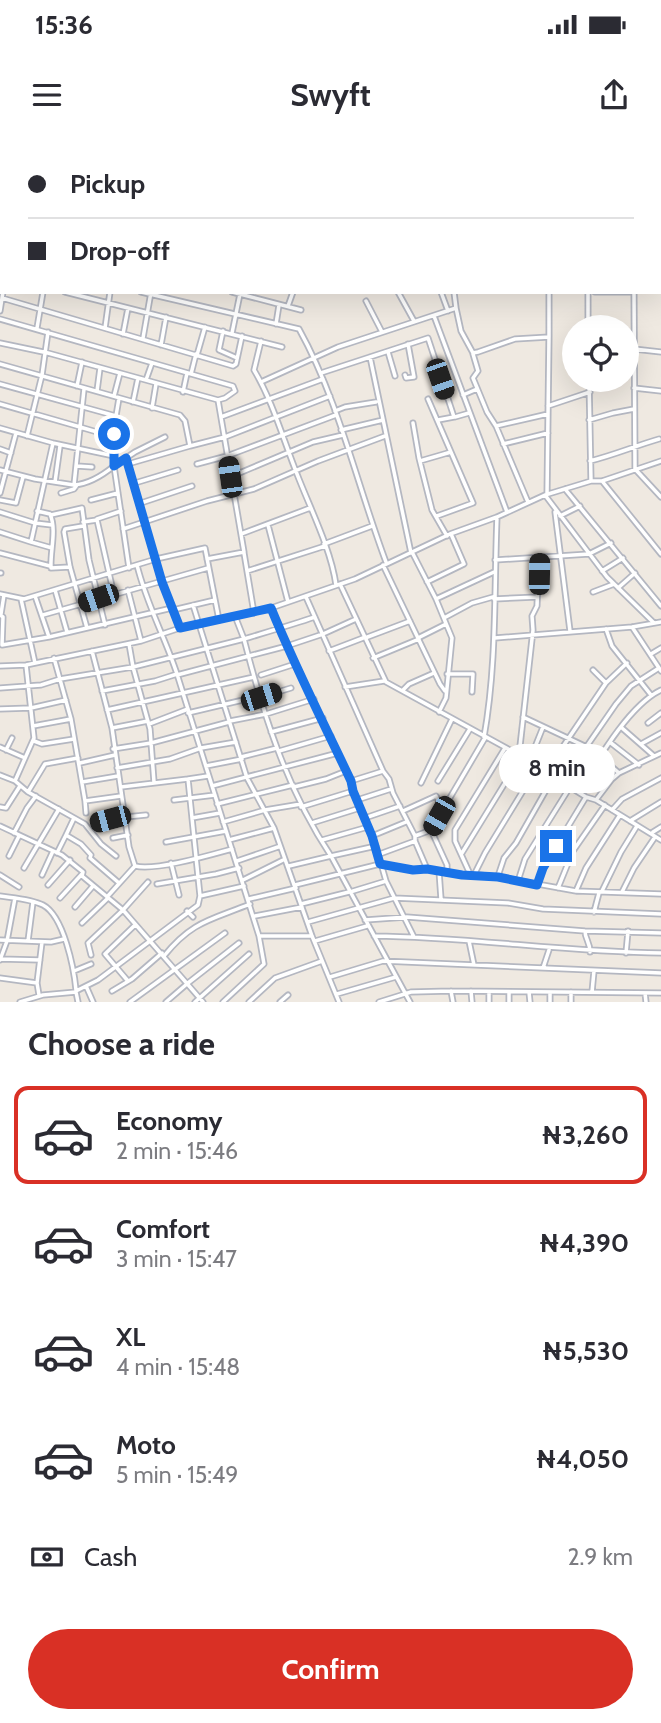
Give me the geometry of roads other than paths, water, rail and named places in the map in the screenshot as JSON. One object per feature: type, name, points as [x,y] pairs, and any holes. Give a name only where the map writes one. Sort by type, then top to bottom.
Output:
[{"type":"street","points":[[0,311],[3,294]]},
{"type":"street","points":[[37,329],[43,294]]},
{"type":"street","points":[[73,294],[282,347]]},
{"type":"street","points":[[105,329],[110,294]]},
{"type":"street","points":[[143,339],[151,294]]},
{"type":"street","points":[[155,294],[299,329],[307,339],[330,396],[384,564],[446,691]]},
{"type":"street","points":[[232,333],[240,294]]},
{"type":"street","points":[[243,294],[302,310]]},
{"type":"street","points":[[288,306],[292,294]]},
{"type":"street","points":[[399,294],[414,322]]},
{"type":"street","points":[[442,294],[448,311]]},
{"type":"street","points":[[454,294],[461,331],[473,353],[478,372],[473,377],[477,389],[528,502]]},
{"type":"street","points":[[549,294],[546,495],[602,571],[654,623]]},
{"type":"street","points":[[588,294],[589,315]]},
{"type":"street","points":[[634,294],[634,315]]},
{"type":"street","points":[[2,298],[233,366],[242,336]]},
{"type":"street","points":[[366,301],[382,332]]},
{"type":"street","points":[[276,324],[279,305]]},
{"type":"street","points":[[124,334],[128,308]]},
{"type":"street","points":[[261,382],[382,332],[456,308]]},
{"type":"street","points":[[434,316],[507,512]]},
{"type":"street","points":[[160,345],[166,317]]},
{"type":"street","points":[[0,319],[189,373],[235,388],[235,391],[218,400],[82,362],[0,343]]},
{"type":"street","points":[[183,392],[205,327]]},
{"type":"street","points":[[223,331],[219,350],[237,358]]},
{"type":"street","points":[[27,436],[42,375],[48,332]]},
{"type":"street","points":[[473,353],[515,339],[549,337]]},
{"type":"street","points":[[321,373],[408,344],[429,340],[434,364],[454,417]]},
{"type":"street","points":[[261,341],[253,365],[254,370],[276,416],[338,585],[385,681]]},
{"type":"street","points":[[405,375],[406,378],[414,377],[408,344]]},
{"type":"street","points":[[639,350],[661,352]]},
{"type":"street","points":[[388,352],[395,376]]},
{"type":"street","points":[[370,357],[412,552],[452,638],[446,698],[439,712]]},
{"type":"street","points":[[77,387],[82,362]]},
{"type":"street","points":[[146,380],[152,363]]},
{"type":"street","points":[[0,364],[183,417],[190,446]]},
{"type":"street","points":[[96,391],[100,368]]},
{"type":"street","points":[[114,396],[120,373]]},
{"type":"street","points":[[133,402],[138,379]]},
{"type":"street","points":[[221,417],[323,379]]},
{"type":"street","points":[[0,384],[116,416]]},
{"type":"street","points":[[152,408],[156,384]]},
{"type":"street","points":[[61,493],[74,489],[75,485],[85,389]]},
{"type":"street","points":[[462,395],[477,389]]},
{"type":"street","points":[[639,389],[661,391]]},
{"type":"street","points":[[634,392],[635,470],[661,497]]},
{"type":"street","points":[[548,406],[590,393],[591,481]]},
{"type":"street","points":[[128,464],[225,437],[330,396]]},
{"type":"street","points":[[120,398],[113,444],[114,466],[129,568]]},
{"type":"street","points":[[428,399],[473,503],[437,516]]},
{"type":"street","points":[[218,400],[254,613]]},
{"type":"street","points":[[198,464],[265,443],[345,407],[376,402]]},
{"type":"street","points":[[0,404],[114,437]]},
{"type":"street","points":[[589,421],[613,412],[634,409]]},
{"type":"street","points":[[438,420],[470,413]]},
{"type":"street","points":[[496,426],[548,414]]},
{"type":"street","points":[[230,477],[313,442],[383,420]]},
{"type":"street","points":[[413,423],[432,510],[464,564],[427,582]]},
{"type":"street","points":[[0,428],[60,445],[114,456]]},
{"type":"street","points":[[0,493],[3,471],[16,433]]},
{"type":"street","points":[[503,444],[548,433]]},
{"type":"street","points":[[113,444],[127,436]]},
{"type":"street","points":[[122,529],[254,489],[385,436]]},
{"type":"street","points":[[3,471],[43,481],[75,485],[99,476],[126,458],[165,438]]},
{"type":"street","points":[[590,461],[659,439]]},
{"type":"street","points":[[31,542],[53,443]]},
{"type":"street","points":[[55,482],[60,445]]},
{"type":"street","points":[[0,449],[11,453]]},
{"type":"street","points":[[420,461],[451,452]]},
{"type":"street","points":[[126,458],[162,582],[180,628]]},
{"type":"street","points":[[0,666],[26,665],[141,641],[180,628],[271,608],[338,585],[546,495],[591,481],[602,481],[661,461]]},
{"type":"street","points":[[76,466],[92,467]]},
{"type":"street","points":[[135,483],[178,470]]},
{"type":"street","points":[[0,500],[16,503],[24,477]]},
{"type":"street","points":[[602,481],[660,550]]},
{"type":"street","points":[[141,503],[192,486]]},
{"type":"street","points":[[565,489],[661,606]]},
{"type":"street","points":[[92,500],[118,493]]},
{"type":"street","points":[[559,516],[580,506]]},
{"type":"street","points":[[37,511],[51,515],[81,507],[93,579],[105,625]]},
{"type":"street","points":[[241,534],[310,509]]},
{"type":"street","points":[[555,510],[570,631]]},
{"type":"street","points":[[87,628],[74,585],[64,530],[121,511]]},
{"type":"street","points":[[0,512],[35,523],[52,525]]},
{"type":"street","points":[[50,566],[51,515]]},
{"type":"street","points":[[377,855],[431,830],[485,738],[492,696],[497,517]]},
{"type":"street","points":[[97,519],[114,595]]},
{"type":"street","points":[[268,525],[288,602]]},
{"type":"street","points":[[247,572],[372,526]]},
{"type":"street","points":[[0,532],[52,548]]},
{"type":"street","points":[[495,560],[589,554],[611,543]]},
{"type":"street","points":[[215,600],[31,641],[1,645],[2,595],[21,599],[35,596],[156,559],[205,548],[208,559],[219,621]]},
{"type":"street","points":[[208,559],[244,552]]},
{"type":"street","points":[[0,553],[50,566],[52,570],[70,567]]},
{"type":"street","points":[[461,853],[520,756],[539,557]]},
{"type":"street","points":[[602,571],[623,558]]},
{"type":"street","points":[[137,565],[142,586],[177,674],[259,936],[264,964],[223,1002]]},
{"type":"street","points":[[43,615],[208,568]]},
{"type":"street","points":[[436,599],[494,572]]},
{"type":"street","points":[[593,592],[616,586],[635,573]]},
{"type":"street","points":[[55,590],[67,633]]},
{"type":"street","points":[[128,590],[141,641]]},
{"type":"street","points":[[35,596],[49,637]]},
{"type":"street","points":[[306,597],[427,869]]},
{"type":"street","points":[[444,618],[472,603],[493,598],[537,597]]},
{"type":"street","points":[[21,599],[36,663]]},
{"type":"street","points":[[193,605],[247,778],[274,828],[283,860],[288,866],[312,936],[339,1002]]},
{"type":"street","points":[[271,608],[351,781],[356,800],[376,846],[386,881],[414,937]]},
{"type":"street","points":[[235,616],[271,733],[301,805],[411,1002]]},
{"type":"street","points":[[0,688],[29,687],[133,667],[244,639],[315,617]]},
{"type":"street","points":[[102,691],[137,685],[287,646],[356,619]]},
{"type":"street","points":[[329,652],[410,621]]},
{"type":"street","points":[[495,638],[632,627],[661,622]]},
{"type":"street","points":[[373,658],[446,624]]},
{"type":"street","points":[[562,782],[615,704],[631,686],[660,670],[632,627]]},
{"type":"street","points":[[606,629],[612,646],[651,695]]},
{"type":"street","points":[[129,643],[148,722],[154,782]]},
{"type":"street","points":[[650,654],[661,648]]},
{"type":"street","points":[[93,651],[111,728],[135,866]]},
{"type":"street","points":[[54,658],[71,719],[86,813]]},
{"type":"street","points":[[545,773],[606,683],[627,663]]},
{"type":"street","points":[[261,675],[295,664]]},
{"type":"street","points":[[15,781],[34,741],[26,665]]},
{"type":"street","points":[[593,670],[606,683]]},
{"type":"street","points":[[403,690],[435,673]]},
{"type":"street","points":[[447,674],[473,674],[471,692]]},
{"type":"street","points":[[107,710],[254,677]]},
{"type":"street","points":[[345,687],[385,681],[661,839]]},
{"type":"street","points":[[111,728],[148,722],[291,688]]},
{"type":"street","points":[[578,792],[638,705],[661,690]]},
{"type":"street","points":[[113,749],[151,743],[314,699]]},
{"type":"street","points":[[0,709],[31,708],[66,700]]},
{"type":"street","points":[[648,723],[661,713]]},
{"type":"street","points":[[523,717],[585,747],[620,773]]},
{"type":"street","points":[[271,733],[323,718]]},
{"type":"street","points":[[33,726],[71,719]]},
{"type":"street","points":[[421,783],[452,719]]},
{"type":"street","points":[[528,762],[543,727]]},
{"type":"street","points":[[622,727],[654,757]]},
{"type":"street","points":[[438,780],[470,729]]},
{"type":"street","points":[[641,744],[661,733]]},
{"type":"street","points":[[206,766],[331,736]]},
{"type":"street","points":[[6,750],[12,738]]},
{"type":"street","points":[[34,741],[42,744],[74,739]]},
{"type":"street","points":[[117,768],[152,763],[201,748],[236,742]]},
{"type":"street","points":[[611,743],[639,765]]},
{"type":"street","points":[[0,747],[25,758]]},
{"type":"street","points":[[472,874],[455,841],[456,828],[505,748]]},
{"type":"street","points":[[212,786],[338,753]]},
{"type":"street","points":[[596,800],[620,773],[661,753]]},
{"type":"street","points":[[28,792],[45,764],[115,755]]},
{"type":"street","points":[[472,874],[537,768]]},
{"type":"street","points":[[217,804],[326,779],[346,771]]},
{"type":"street","points":[[351,781],[383,771]]},
{"type":"street","points":[[0,775],[15,781],[28,792],[85,824],[101,844],[116,856]]},
{"type":"street","points":[[82,782],[118,776]]},
{"type":"street","points":[[120,787],[209,776]]},
{"type":"street","points":[[498,877],[504,858],[516,843],[553,778]]},
{"type":"street","points":[[612,810],[622,799],[661,778]]},
{"type":"street","points":[[20,1002],[39,996],[76,991],[86,986],[198,905],[200,896],[188,779]]},
{"type":"street","points":[[0,807],[6,808],[20,786]]},
{"type":"street","points":[[518,881],[525,859],[570,787]]},
{"type":"street","points":[[356,800],[391,789]]},
{"type":"street","points":[[223,822],[353,791]]},
{"type":"street","points":[[174,800],[215,795]]},
{"type":"street","points":[[9,856],[27,808],[36,796]]},
{"type":"street","points":[[85,801],[121,796]]},
{"type":"street","points":[[402,811],[436,796],[444,811]]},
{"type":"street","points":[[537,885],[543,868],[586,797]]},
{"type":"street","points":[[629,821],[661,802]]},
{"type":"street","points":[[557,888],[573,851],[605,805]]},
{"type":"street","points":[[365,818],[400,806]]},
{"type":"street","points":[[312,823],[360,808]]},
{"type":"street","points":[[24,867],[58,809]]},
{"type":"street","points":[[192,818],[220,813]]},
{"type":"street","points":[[94,823],[125,816],[146,815]]},
{"type":"street","points":[[576,891],[586,868],[620,816]]},
{"type":"street","points":[[42,875],[74,818]]},
{"type":"street","points":[[372,836],[407,822]]},
{"type":"street","points":[[594,912],[600,892],[638,826]]},
{"type":"street","points":[[0,827],[70,860],[83,872],[82,876],[123,910],[203,1002]]},
{"type":"street","points":[[321,840],[368,827]]},
{"type":"street","points":[[622,892],[654,834],[661,827]]},
{"type":"street","points":[[229,840],[274,828]]},
{"type":"street","points":[[431,830],[447,865],[447,873]]},
{"type":"street","points":[[166,842],[226,831]]},
{"type":"street","points":[[66,835],[81,844],[91,855],[90,858],[119,883]]},
{"type":"street","points":[[113,838],[128,835]]},
{"type":"street","points":[[288,866],[376,846]]},
{"type":"street","points":[[237,861],[279,847]]},
{"type":"street","points":[[135,866],[171,863],[233,849]]},
{"type":"street","points":[[48,885],[70,860]]},
{"type":"street","points":[[243,880],[283,860]]},
{"type":"street","points":[[171,863],[179,895]]},
{"type":"street","points":[[112,991],[210,918],[249,901],[295,886],[380,864],[399,869],[427,869],[498,877],[576,891],[661,894]]},
{"type":"street","points":[[82,923],[135,866]]},
{"type":"street","points":[[158,884],[216,874],[239,867]]},
{"type":"street","points":[[439,871],[441,899]]},
{"type":"street","points":[[60,898],[83,872]]},
{"type":"street","points":[[0,876],[19,887]]},
{"type":"street","points":[[254,916],[302,906],[386,881]]},
{"type":"street","points":[[92,955],[88,943],[148,882]]},
{"type":"street","points":[[75,907],[93,886]]},
{"type":"street","points":[[200,896],[244,886]]},
{"type":"street","points":[[0,896],[33,902],[48,909],[65,939],[74,971],[78,1002]]},
{"type":"street","points":[[15,898],[7,941],[0,960],[40,960]]},
{"type":"street","points":[[307,922],[394,898],[661,914]]},
{"type":"street","points":[[28,941],[33,902]]},
{"type":"street","points":[[187,911],[193,917]]},
{"type":"street","points":[[365,920],[405,917],[585,931],[661,933]]},
{"type":"street","points":[[128,981],[106,953],[135,925]]},
{"type":"street","points":[[315,941],[367,925]]},
{"type":"street","points":[[585,931],[590,942],[590,952]]},
{"type":"street","points":[[626,953],[628,931]]},
{"type":"street","points":[[130,1002],[225,933]]},
{"type":"street","points":[[259,936],[312,936]]},
{"type":"street","points":[[374,936],[590,952],[661,953]]},
{"type":"street","points":[[0,940],[42,942],[65,939]]},
{"type":"street","points":[[469,941],[474,965]]},
{"type":"street","points":[[39,996],[37,983],[42,942]]},
{"type":"street","points":[[166,1002],[239,943]]},
{"type":"street","points":[[543,968],[549,949]]},
{"type":"street","points":[[195,1002],[249,954]]},
{"type":"street","points":[[249,1002],[275,978],[322,961]]},
{"type":"street","points":[[330,977],[376,962],[661,973]]},
{"type":"street","points":[[74,971],[91,964]]},
{"type":"street","points":[[592,992],[594,971]]},
{"type":"street","points":[[337,995],[396,977]]},
{"type":"street","points":[[0,978],[37,983]]},
{"type":"street","points":[[86,986],[93,1002]]},
{"type":"street","points":[[452,991],[453,1002]]},
{"type":"street","points":[[379,1002],[406,993],[452,991],[661,993]]},
{"type":"street","points":[[471,991],[472,1002]]},
{"type":"street","points":[[489,992],[489,1002]]},
{"type":"street","points":[[509,992],[509,1002]]},
{"type":"street","points":[[529,992],[530,1002]]},
{"type":"street","points":[[550,992],[550,1002]]},
{"type":"street","points":[[570,992],[570,1002]]},
{"type":"street","points":[[645,993],[646,1002]]},
{"type":"street","points":[[280,1002],[288,995]]}]
